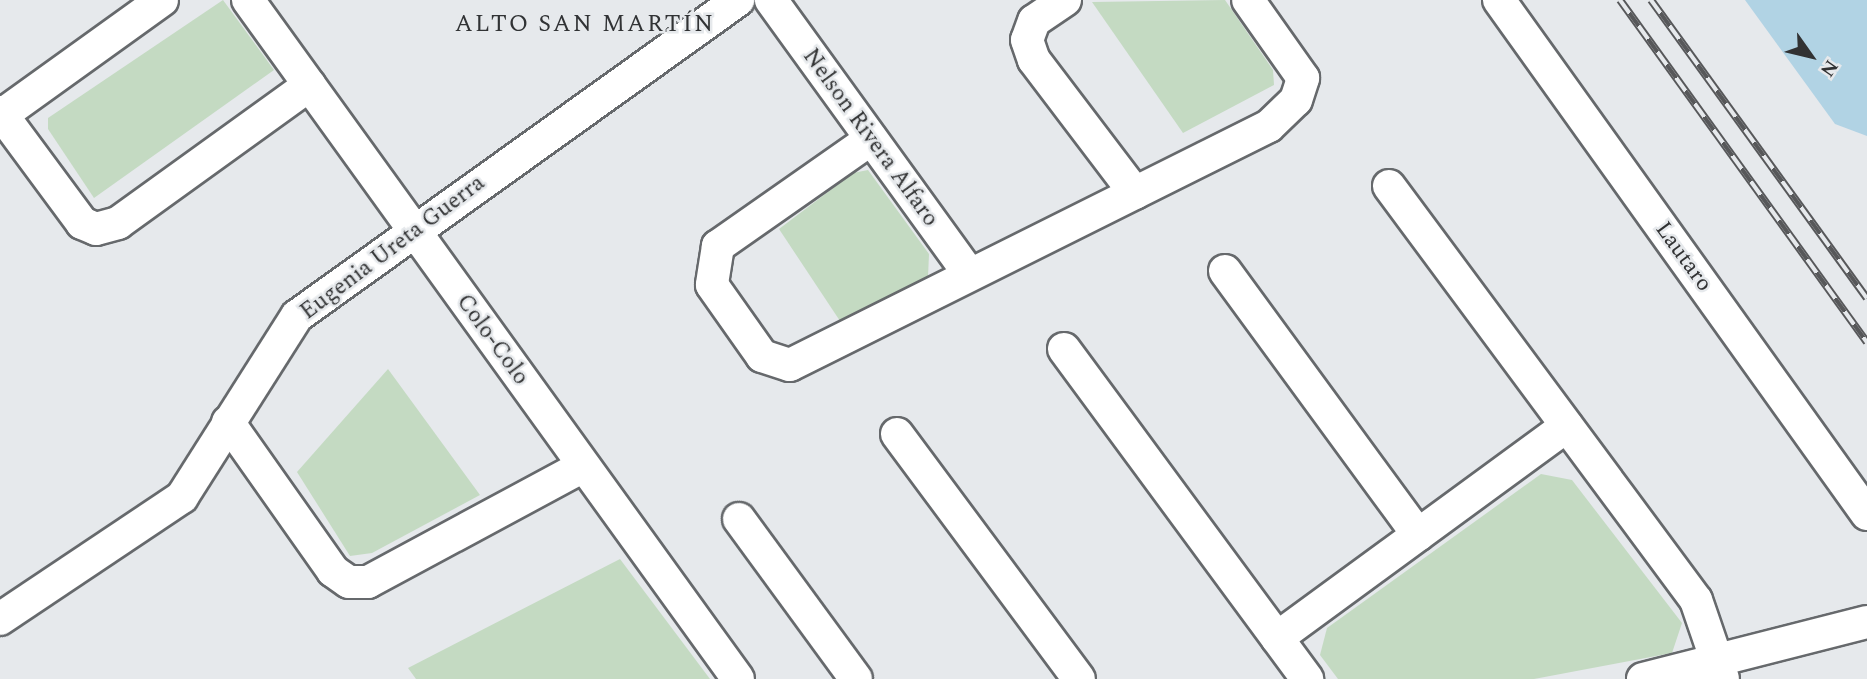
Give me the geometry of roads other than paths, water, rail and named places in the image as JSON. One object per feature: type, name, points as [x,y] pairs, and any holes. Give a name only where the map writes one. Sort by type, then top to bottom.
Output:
[{"type":"street","points":[[162,0],[1,114],[82,223],[96,229],[118,223],[309,85]]},
{"type":"street","name":"Colo-Colo","points":[[248,0],[412,231],[738,679]]},
{"type":"street","name":"Eugenia Ureta Guerra","points":[[0,619],[163,515],[182,497],[298,316],[412,231],[738,0]]},
{"type":"street","name":"Nelson Rivera Alfaro","points":[[771,0],[970,275]]},
{"type":"street","points":[[1065,0],[1034,21],[1027,40],[1034,60],[1135,192]]},
{"type":"street","points":[[871,139],[718,246],[712,285],[762,356],[790,365],[1269,126],[1296,100],[1303,78],[1248,0]]},
{"type":"street","name":"Lautaro","points":[[1499,0],[1867,514]]},
{"type":"street","points":[[1390,186],[1696,600],[1720,670]]},
{"type":"street","points":[[1226,271],[1418,535]]},
{"type":"street","points":[[1064,349],[1307,679]]},
{"type":"street","points":[[229,422],[333,571],[349,582],[368,582],[583,466]]},
{"type":"street","points":[[1277,638],[1567,426]]},
{"type":"street","points":[[897,434],[1079,679]]},
{"type":"street","points":[[739,519],[856,679]]},
{"type":"street","points":[[1643,679],[1720,670],[1867,622]]},
{"type":"water","points":[[1745,0],[1867,0],[1867,136],[1835,124]]},
{"type":"railway","points":[[1620,0],[1867,342]]},
{"type":"railway","points":[[1651,0],[1867,298]]},
{"type":"district","name":"ALTO SAN MARTÍN","points":[[585,25]]}]
